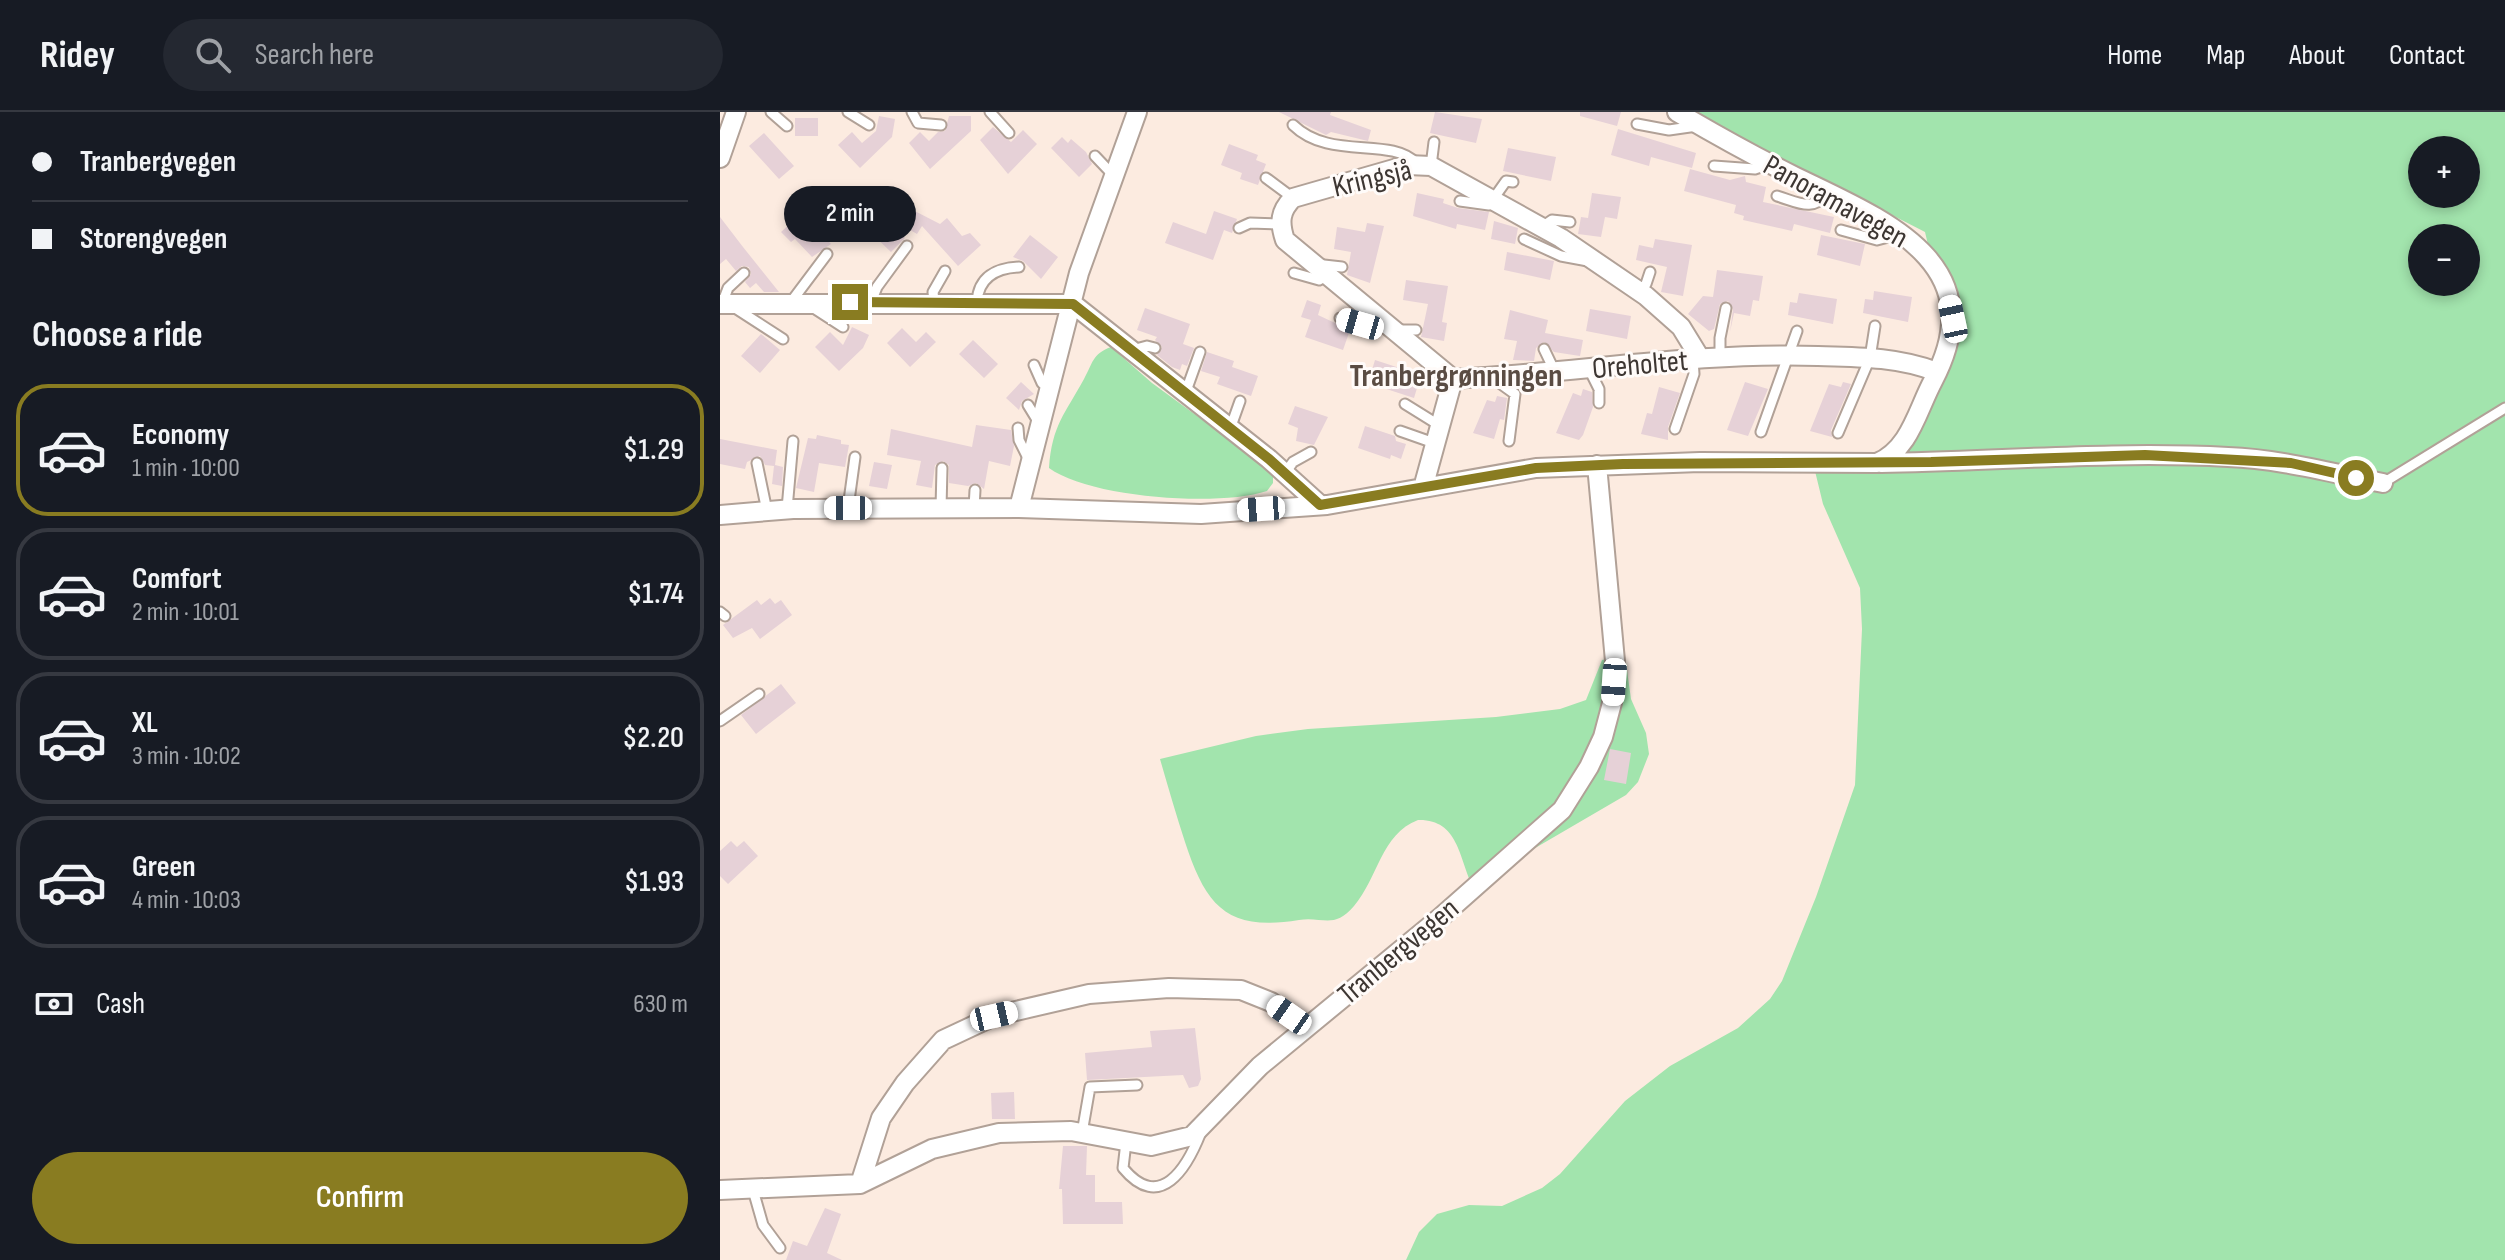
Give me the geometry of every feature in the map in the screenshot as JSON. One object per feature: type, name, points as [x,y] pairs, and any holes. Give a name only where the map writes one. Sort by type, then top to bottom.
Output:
[{"type":"street","points":[[720,158],[736,112]]},
{"type":"street","points":[[1019,508],[1079,273],[1137,112]]},
{"type":"street","name":"Panoramavegen","points":[[1677,112],[1903,232],[1929,258],[1948,296],[1953,319],[1950,344],[1895,455],[1877,463]]},
{"type":"street","name":"Kringsjå","points":[[1279,224],[1285,207],[1293,198],[1408,165],[1425,165],[1542,227],[1637,290],[1681,327],[1696,358]]},
{"type":"street","points":[[1279,224],[1285,240],[1311,264],[1334,272],[1394,330],[1453,379],[1423,488]]},
{"type":"street","points":[[724,304],[934,301],[1073,304],[1285,473],[1320,505]]},
{"type":"street","name":"Oreholtet","points":[[1453,379],[1720,356],[1787,355],[1915,363],[1937,372]]},
{"type":"street","points":[[720,515],[787,509],[941,508],[974,499],[1019,508],[1201,514],[1320,505],[1536,468],[1597,465],[1877,463],[2145,455],[2229,457],[2291,463],[2383,483]]},
{"type":"street","name":"Tranbergvegen","points":[[860,1184],[932,1149],[967,1139],[1036,1130],[1082,1133],[1151,1146],[1175,1143],[1192,1136],[1260,1066],[1441,917],[1562,810],[1589,767],[1609,714],[1615,661],[1597,465]]},
{"type":"street","points":[[720,1190],[860,1184],[881,1118],[905,1083],[943,1040],[994,1016],[1089,994],[1169,988],[1241,990],[1271,1002],[1307,1027]]},
{"type":"lane","points":[[771,112],[787,126]]},
{"type":"lane","points":[[848,112],[869,125]]},
{"type":"lane","points":[[912,112],[918,123],[941,125]]},
{"type":"lane","points":[[990,112],[1009,133]]},
{"type":"lane","points":[[1637,124],[1685,130],[1700,125]]},
{"type":"lane","points":[[1293,125],[1314,139],[1358,149],[1393,150],[1408,154],[1425,165],[1434,142]]},
{"type":"lane","points":[[1095,156],[1114,176]]},
{"type":"lane","points":[[1714,166],[1755,169],[1770,164]]},
{"type":"lane","points":[[1266,178],[1293,198]]},
{"type":"lane","points":[[1460,201],[1489,205],[1496,200],[1506,181],[1513,182]]},
{"type":"lane","points":[[1777,196],[1804,207],[1819,204],[1830,193]]},
{"type":"lane","points":[[1542,227],[1552,220],[1570,222]]},
{"type":"lane","points":[[1239,228],[1250,223],[1279,224]]},
{"type":"lane","points":[[1841,230],[1877,240],[1903,232]]},
{"type":"lane","points":[[1524,239],[1561,256],[1595,262]]},
{"type":"lane","points":[[871,302],[907,246]]},
{"type":"lane","points":[[827,254],[799,302],[843,327]]},
{"type":"lane","points":[[977,301],[984,279],[998,270],[1019,267]]},
{"type":"lane","points":[[934,301],[933,292],[945,271]]},
{"type":"lane","points":[[1294,273],[1319,280],[1334,272]]},
{"type":"lane","points":[[1637,290],[1646,284],[1650,272]]},
{"type":"lane","points":[[744,273],[728,288],[724,304],[783,339]]},
{"type":"lane","points":[[1720,356],[1726,308]]},
{"type":"lane","points":[[1340,318],[1394,330],[1416,330]]},
{"type":"lane","points":[[1838,433],[1870,358],[1875,326]]},
{"type":"lane","points":[[1761,432],[1797,331]]},
{"type":"lane","points":[[1129,351],[1147,346],[1155,348]]},
{"type":"lane","points":[[1544,349],[1555,372]]},
{"type":"lane","points":[[1185,394],[1200,352]]},
{"type":"lane","points":[[1675,429],[1694,374],[1696,358]]},
{"type":"lane","points":[[1034,365],[1042,383],[1051,389]]},
{"type":"lane","points":[[1589,369],[1599,389],[1599,403]]},
{"type":"lane","points":[[1491,377],[1515,394],[1509,441]]},
{"type":"lane","points":[[1230,429],[1240,401]]},
{"type":"lane","points":[[1405,404],[1439,436]]},
{"type":"lane","points":[[1028,405],[1042,425]]},
{"type":"lane","points":[[2383,483],[2505,408]]},
{"type":"lane","points":[[1018,428],[1019,440],[1031,463]]},
{"type":"lane","points":[[1400,431],[1439,436]]},
{"type":"lane","points":[[787,509],[793,441]]},
{"type":"lane","points":[[1285,473],[1293,462],[1311,452]]},
{"type":"lane","points":[[848,508],[855,457]]},
{"type":"lane","points":[[757,463],[767,511]]},
{"type":"lane","points":[[941,508],[942,468]]},
{"type":"lane","points":[[720,721],[759,694]]},
{"type":"lane","points":[[1082,1133],[1090,1087],[1137,1085]]},
{"type":"lane","points":[[1126,1142],[1123,1168],[1134,1182],[1150,1186],[1165,1183],[1181,1174],[1205,1122]]},
{"type":"lane","points":[[753,1190],[763,1225],[780,1248]]},
{"type":"green space","points":[[1691,112],[2505,112],[2505,1260],[1406,1260],[1419,1232],[1437,1214],[1469,1205],[1502,1206],[1542,1188],[1560,1174],[1625,1101],[1670,1066],[1738,1028],[1770,999],[1782,981],[1816,897],[1855,785],[1862,629],[1860,588],[1823,504],[1815,471],[1895,471],[1950,337],[1925,232]]},
{"type":"green space","points":[[1111,347],[1152,383],[1267,467],[1273,474],[1273,483],[1267,491],[1218,498],[1155,497],[1094,486],[1049,468],[1060,420],[1094,360]]},
{"type":"green space","points":[[1611,658],[1626,663],[1631,699],[1646,733],[1649,754],[1638,782],[1626,795],[1472,885],[1449,833],[1431,821],[1418,820],[1396,835],[1354,906],[1334,920],[1254,922],[1223,910],[1202,883],[1185,842],[1160,759],[1256,736],[1308,729],[1496,717],[1560,709],[1586,700],[1602,660]]},
{"type":"building","points":[[1279,112],[1331,112],[1330,115],[1371,130],[1368,141],[1331,132],[1326,135]]},
{"type":"building","points":[[1435,112],[1482,119],[1476,143],[1430,133]]},
{"type":"building","points":[[1580,112],[1621,112],[1617,126],[1580,116]]},
{"type":"building","points":[[879,116],[895,119],[892,137],[860,168],[838,145],[852,132],[862,143],[876,131]]},
{"type":"building","points":[[949,116],[971,116],[971,131],[930,169],[909,143],[920,132],[929,141],[938,132],[945,131]]},
{"type":"building","points":[[795,118],[818,118],[818,136],[795,136]]},
{"type":"building","points":[[993,127],[1011,142],[1023,130],[1037,144],[1008,174],[980,140]]},
{"type":"building","points":[[1618,129],[1696,153],[1692,168],[1651,157],[1649,166],[1611,155]]},
{"type":"building","points":[[764,133],[794,166],[779,179],[749,146]]},
{"type":"building","points":[[1062,137],[1068,143],[1071,139],[1086,152],[1092,164],[1079,177],[1051,148]]},
{"type":"building","points":[[1229,144],[1258,155],[1256,160],[1266,164],[1258,185],[1240,179],[1242,173],[1221,165]]},
{"type":"building","points":[[1508,148],[1556,157],[1551,181],[1503,171]]},
{"type":"building","points":[[1690,169],[1730,180],[1745,176],[1746,182],[1766,187],[1763,202],[1834,217],[1830,233],[1794,224],[1792,231],[1743,220],[1744,216],[1734,213],[1736,205],[1684,191]]},
{"type":"building","points":[[1417,193],[1444,199],[1443,203],[1458,208],[1489,212],[1485,230],[1457,224],[1456,229],[1413,216]]},
{"type":"building","points":[[1592,193],[1621,197],[1617,219],[1605,217],[1601,237],[1578,234],[1581,217],[1588,218]]},
{"type":"building","points":[[907,207],[940,224],[947,218],[962,236],[970,233],[981,245],[958,266],[922,226],[917,234],[905,227],[912,214]]},
{"type":"building","points":[[1214,211],[1237,219],[1232,233],[1224,230],[1213,260],[1165,243],[1173,222],[1206,234]]},
{"type":"building","points":[[802,213],[831,244],[812,257],[795,239],[791,242],[781,232]]},
{"type":"building","points":[[883,215],[905,238],[891,252],[868,230]]},
{"type":"building","points":[[720,217],[779,292],[764,292],[756,283],[750,288],[745,282],[751,274],[749,267],[742,266],[736,271],[726,259],[720,264]]},
{"type":"building","points":[[1494,221],[1518,228],[1515,244],[1491,239]]},
{"type":"building","points":[[1367,223],[1384,226],[1370,283],[1347,275],[1351,252],[1334,249],[1337,227],[1365,232]]},
{"type":"building","points":[[1030,235],[1058,257],[1041,279],[1023,261],[1013,257]]},
{"type":"building","points":[[1821,235],[1865,244],[1860,266],[1817,255]]},
{"type":"building","points":[[1655,239],[1692,245],[1683,296],[1661,292],[1667,267],[1636,260],[1639,245],[1653,248]]},
{"type":"building","points":[[1507,252],[1554,261],[1550,280],[1504,270]]},
{"type":"building","points":[[1717,270],[1763,276],[1759,301],[1753,300],[1750,316],[1734,313],[1730,332],[1733,309],[1728,301],[1720,304],[1714,329],[1709,331],[1688,314],[1703,296],[1713,297]]},
{"type":"building","points":[[1406,280],[1448,286],[1442,322],[1447,323],[1444,341],[1421,337],[1428,304],[1403,300]]},
{"type":"building","points":[[1874,291],[1912,297],[1908,322],[1863,313],[1865,299],[1873,300]]},
{"type":"building","points":[[1799,293],[1837,299],[1833,324],[1788,315],[1790,302],[1797,303]]},
{"type":"building","points":[[1307,300],[1321,305],[1318,315],[1350,330],[1343,350],[1305,337],[1311,320],[1301,317]]},
{"type":"building","points":[[1145,308],[1190,324],[1183,344],[1194,348],[1187,366],[1182,364],[1180,370],[1172,367],[1157,355],[1162,347],[1155,340],[1157,337],[1137,330]]},
{"type":"building","points":[[1590,309],[1631,316],[1627,339],[1586,331]]},
{"type":"building","points":[[1510,310],[1548,320],[1545,333],[1583,340],[1580,356],[1554,352],[1544,342],[1536,348],[1534,361],[1513,360],[1517,341],[1504,339]]},
{"type":"building","points":[[852,327],[869,335],[863,348],[839,371],[815,347],[830,332],[843,345]]},
{"type":"building","points":[[902,328],[916,342],[926,332],[936,342],[910,367],[887,343]]},
{"type":"building","points":[[761,334],[780,350],[760,373],[741,356]]},
{"type":"building","points":[[973,340],[998,364],[984,378],[959,354]]},
{"type":"building","points":[[1207,352],[1234,361],[1232,367],[1258,376],[1251,396],[1217,384],[1220,377],[1201,371]]},
{"type":"building","points":[[1375,360],[1421,375],[1414,398],[1368,383]]},
{"type":"building","points":[[1021,382],[1034,394],[1022,401],[1019,410],[1006,398]]},
{"type":"building","points":[[1745,382],[1768,389],[1748,436],[1727,430]]},
{"type":"building","points":[[1843,382],[1851,384],[1831,430],[1832,437],[1810,431],[1829,384],[1841,387]]},
{"type":"building","points":[[1659,387],[1680,393],[1668,427],[1668,440],[1641,434],[1647,413],[1652,414]]},
{"type":"building","points":[[1583,389],[1592,392],[1593,407],[1583,435],[1579,440],[1556,433],[1573,393],[1581,396]]},
{"type":"building","points":[[1497,396],[1507,398],[1504,420],[1500,419],[1494,439],[1473,433],[1487,400],[1495,402]]},
{"type":"building","points":[[1295,406],[1328,417],[1314,445],[1296,441],[1298,428],[1288,424]]},
{"type":"building","points":[[976,425],[1011,430],[1014,446],[1010,466],[989,461],[984,489],[976,483],[968,486],[949,483],[949,465],[943,461],[935,465],[932,488],[916,485],[921,461],[887,455],[891,429],[972,447]]},
{"type":"building","points":[[1365,426],[1395,436],[1396,441],[1406,444],[1401,459],[1391,455],[1390,459],[1358,448]]},
{"type":"building","points":[[817,435],[849,445],[845,467],[819,463],[814,492],[796,488],[808,438],[816,439]]},
{"type":"building","points":[[720,439],[777,450],[775,465],[783,467],[782,486],[772,484],[774,466],[765,465],[760,456],[747,462],[745,469],[720,464]]},
{"type":"building","points":[[874,462],[892,465],[887,489],[869,486]]},
{"type":"building","points":[[770,598],[775,604],[781,600],[792,615],[760,639],[752,628],[733,638],[723,625],[757,600],[761,605]]},
{"type":"building","points":[[781,684],[796,703],[756,734],[741,715]]},
{"type":"building","points":[[1610,749],[1631,753],[1626,784],[1604,780]]},
{"type":"building","points":[[731,841],[737,847],[744,841],[758,856],[728,884],[720,876],[720,851]]},
{"type":"building","points":[[1195,1028],[1201,1079],[1198,1086],[1189,1088],[1183,1075],[1087,1080],[1085,1053],[1152,1047],[1150,1031]]},
{"type":"building","points":[[1014,1092],[1015,1119],[992,1119],[991,1093]]},
{"type":"building","points":[[1063,1146],[1087,1146],[1086,1175],[1095,1175],[1095,1202],[1122,1202],[1123,1224],[1063,1224],[1062,1189],[1059,1189]]},
{"type":"building","points":[[825,1208],[841,1214],[827,1253],[842,1260],[786,1260],[793,1241],[807,1246]]},
{"type":"district","name":"Tranbergrønningen","points":[[1456,375]]},
{"type":"route","points":[[850,302],[1073,304],[1141,361],[1269,459],[1320,505],[1536,468],[1623,464],[1993,461],[2145,455],[2229,457],[2291,463],[2356,478]]}]
